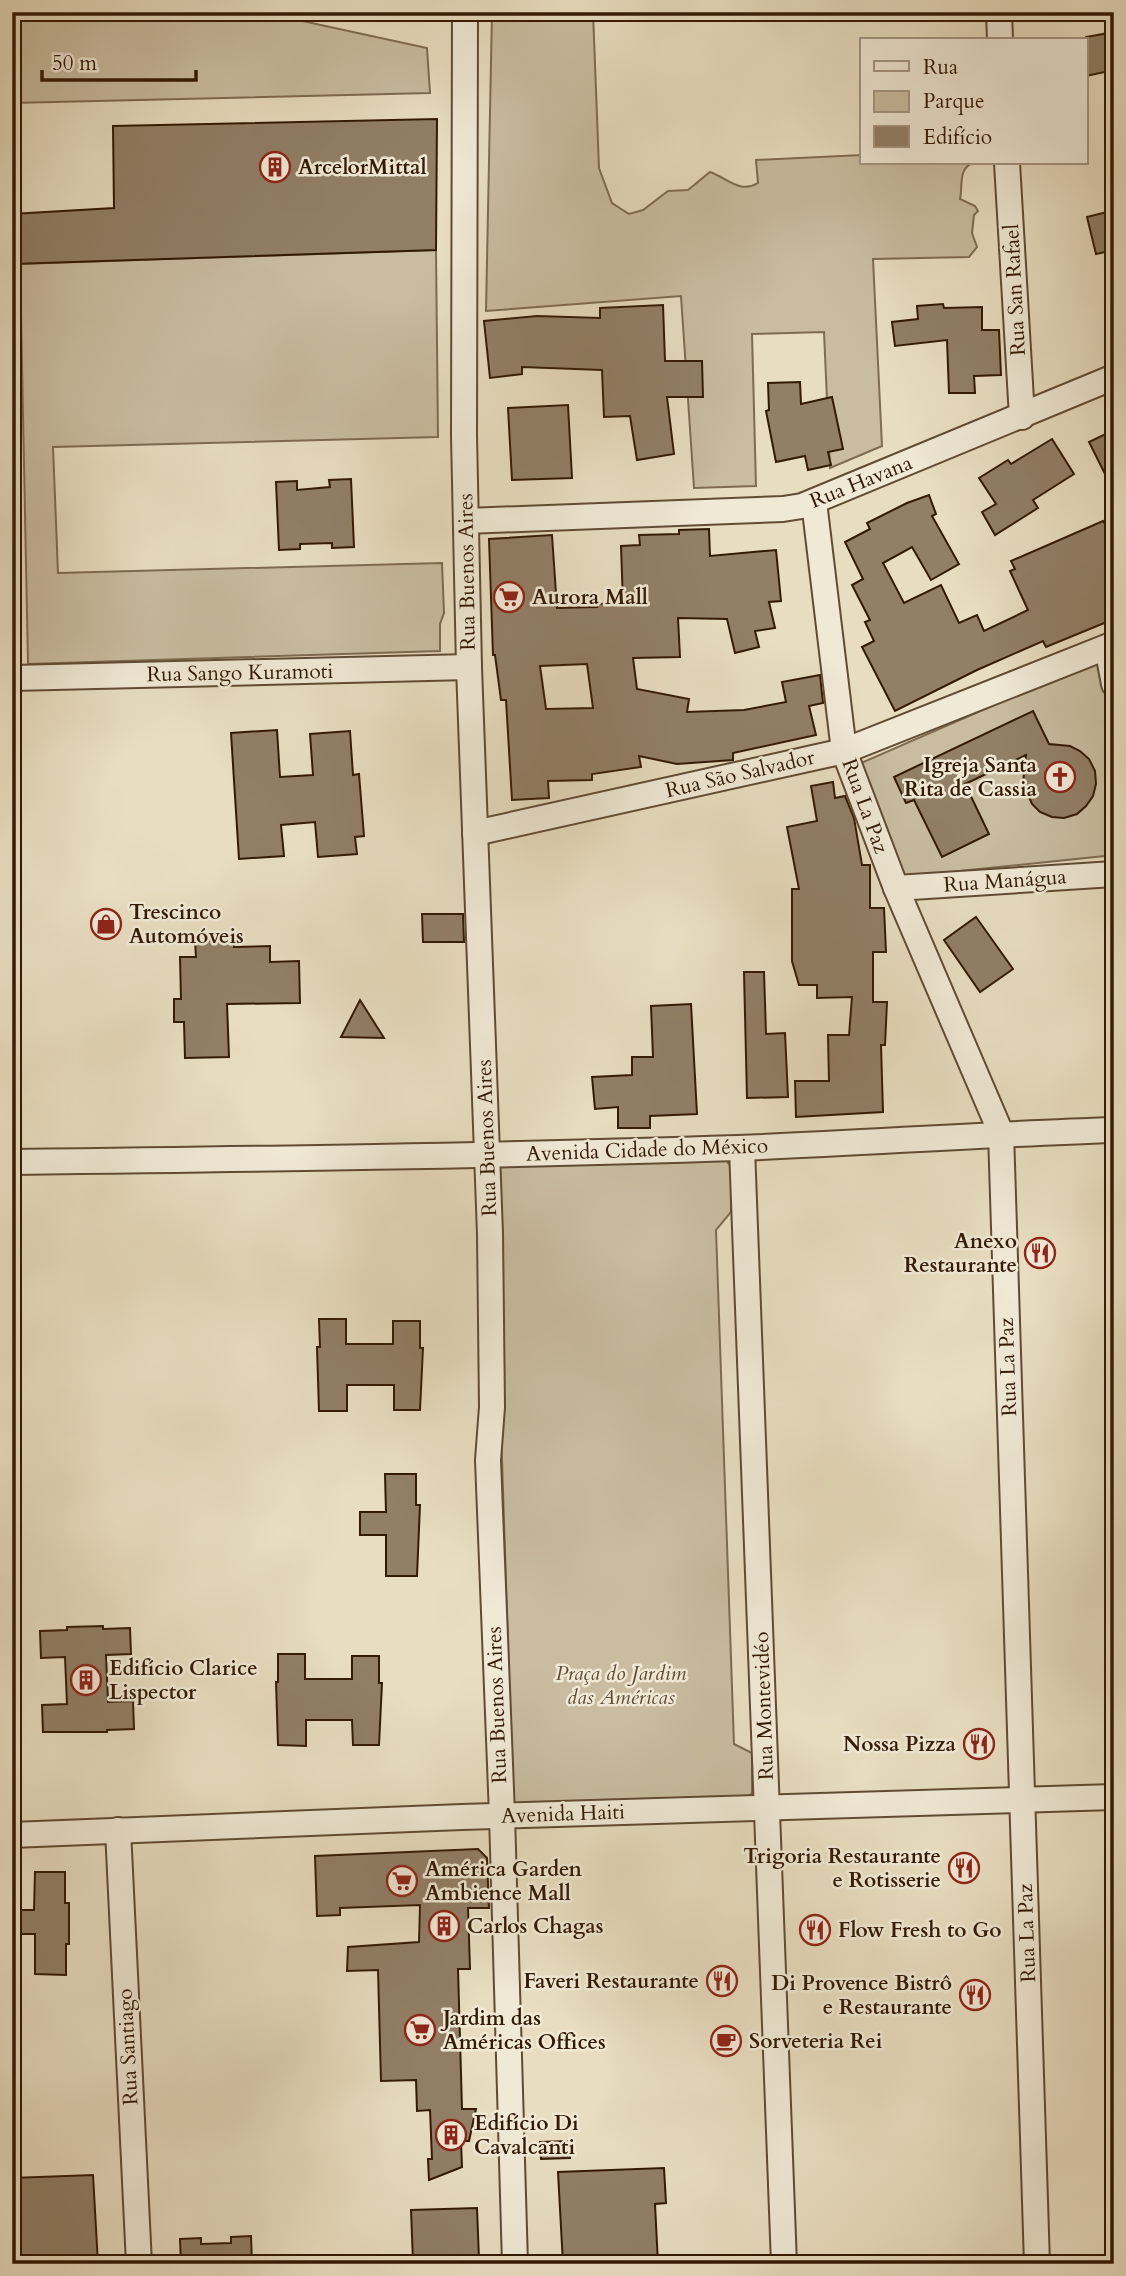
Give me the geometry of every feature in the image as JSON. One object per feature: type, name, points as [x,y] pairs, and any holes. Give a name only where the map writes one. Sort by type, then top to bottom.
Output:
[{"type":"street","name":"Rua Buenos Aires","points":[[465,12],[468,667],[487,1156],[492,1408],[488,1460],[515,2264]]},
{"type":"street","points":[[999,12],[1000,38]]},
{"type":"street","name":"Rua San Rafael","points":[[1007,164],[1022,417]]},
{"type":"street","name":"Rua Havana","points":[[466,522],[783,509],[814,502],[1114,377]]},
{"type":"street","name":"Rua La Paz","points":[[814,502],[844,751],[895,888],[1001,1133],[1037,2264]]},
{"type":"street","points":[[1110,646],[1114,684]]},
{"type":"street","name":"Rua São Salvador","points":[[475,833],[844,751],[1110,646]]},
{"type":"street","name":"Rua Sango Kuramoti","points":[[12,678],[468,667]]},
{"type":"street","name":"Rua Manágua","points":[[895,888],[1114,874]]},
{"type":"street","name":"Avenida Cidade do México","points":[[12,1162],[487,1156],[742,1148],[1001,1133],[1114,1130]]},
{"type":"street","name":"Rua Montevidéo","points":[[742,1148],[784,2264]]},
{"type":"street","name":"Avenida Haiti","points":[[12,1835],[502,1815],[1114,1797]]},
{"type":"street","name":"Rua Santiago","points":[[118,1830],[139,2264]]},
{"type":"green space","points":[[12,12],[261,12],[427,48],[430,93],[12,103]]},
{"type":"green space","points":[[492,12],[593,12],[599,168],[612,203],[629,214],[643,210],[668,191],[688,190],[710,172],[739,186],[751,186],[758,183],[756,160],[860,155],[860,164],[971,164],[963,174],[960,199],[975,206],[978,211],[974,215],[972,233],[977,247],[969,257],[873,259],[882,446],[830,468],[824,332],[752,334],[756,486],[694,488],[681,296],[486,311]]},
{"type":"green space","points":[[436,250],[438,437],[53,447],[58,573],[442,563],[444,613],[440,624],[440,651],[28,664],[20,264]]},
{"type":"green space","points":[[1093,662],[1100,664],[1107,681],[1114,729],[1114,855],[902,877],[861,763]]},
{"type":"green space","name":"Praça do Jardim das Américas","points":[[726,1160],[731,1167],[731,1212],[716,1230],[734,1744],[752,1753],[752,1793],[747,1798],[513,1804],[493,1178],[503,1166]]},
{"type":"building","points":[[1114,32],[1114,70],[1088,76],[1086,37]]},
{"type":"building","name":"ArcelorMittal","points":[[437,119],[436,250],[12,264],[12,214],[114,208],[113,126]]},
{"type":"building","points":[[1111,211],[1114,222],[1114,250],[1096,254],[1087,217]]},
{"type":"building","points":[[943,304],[944,308],[982,307],[982,330],[999,330],[1001,375],[974,376],[975,393],[949,393],[947,340],[895,346],[892,322],[918,319],[917,306]]},
{"type":"building","points":[[663,305],[665,361],[702,361],[703,397],[667,397],[674,454],[637,460],[630,416],[604,417],[602,370],[522,367],[522,374],[490,378],[484,321],[537,316],[600,318],[600,308]]},
{"type":"building","points":[[800,382],[801,404],[832,397],[843,449],[828,452],[831,465],[808,470],[805,456],[776,462],[766,411],[769,410],[768,383]]},
{"type":"building","points":[[568,405],[572,478],[512,480],[508,408]]},
{"type":"building","points":[[1114,430],[1114,492],[1089,442]]},
{"type":"building","points":[[1052,439],[1074,474],[1033,500],[1038,508],[995,535],[982,512],[996,504],[979,478],[1008,460],[1011,464]]},
{"type":"building","points":[[351,479],[354,547],[332,548],[332,543],[300,544],[300,549],[279,550],[276,482],[297,481],[297,490],[330,487],[329,480]]},
{"type":"building","points":[[929,495],[936,514],[932,516],[959,564],[931,580],[912,547],[883,563],[904,603],[941,585],[959,623],[977,615],[984,631],[1028,610],[1010,571],[1015,569],[1011,561],[1103,521],[1114,537],[1114,619],[1046,647],[1043,641],[895,711],[862,647],[874,641],[865,622],[870,620],[852,585],[863,579],[845,542],[870,529],[867,523]]},
{"type":"building","points":[[709,529],[710,556],[776,550],[781,601],[769,602],[775,628],[755,631],[759,647],[735,653],[727,619],[678,618],[680,657],[633,658],[637,689],[689,699],[687,712],[744,710],[786,702],[782,682],[820,675],[823,703],[809,706],[816,735],[733,753],[733,760],[677,764],[639,756],[641,767],[592,774],[592,780],[548,781],[549,798],[512,800],[506,700],[501,700],[493,655],[489,539],[552,535],[557,608],[597,607],[596,604],[623,603],[621,546],[640,545],[639,535],[679,534],[679,530]],"holes":[[[587,664],[593,708],[546,709],[540,666]]]},
{"type":"building","points":[[1033,711],[1049,744],[1070,746],[1089,759],[1095,771],[1093,796],[1077,814],[1064,818],[1040,812],[1032,804],[1023,783],[1026,755],[965,784],[989,834],[942,857],[914,800],[906,803],[894,777]]},
{"type":"building","points":[[277,730],[280,777],[313,775],[310,734],[350,731],[353,775],[359,774],[364,836],[355,837],[357,854],[318,857],[315,822],[281,825],[284,856],[239,859],[231,733]]},
{"type":"building","points":[[833,782],[835,798],[845,796],[854,818],[862,865],[870,865],[870,908],[884,908],[886,952],[873,952],[873,1002],[887,1002],[885,1045],[881,1045],[883,1112],[796,1117],[795,1081],[829,1081],[828,1035],[849,1035],[852,997],[817,998],[817,985],[799,985],[792,961],[792,889],[799,889],[787,827],[817,821],[811,786]]},
{"type":"building","points":[[422,914],[463,914],[464,942],[423,942]]},
{"type":"building","points":[[976,917],[1013,969],[980,992],[944,940]]},
{"type":"building","points":[[234,940],[234,947],[270,946],[270,962],[299,961],[300,1003],[227,1004],[229,1057],[185,1058],[184,1022],[174,1022],[174,999],[181,999],[180,957],[196,957],[195,941]]},
{"type":"building","points":[[744,972],[764,972],[766,1034],[785,1033],[788,1097],[747,1098]]},
{"type":"building","points":[[360,1000],[384,1038],[341,1037]]},
{"type":"building","points":[[691,1004],[697,1114],[650,1116],[650,1128],[618,1128],[618,1107],[595,1109],[592,1077],[632,1075],[632,1057],[653,1057],[651,1006]]},
{"type":"building","points":[[319,1319],[346,1319],[346,1344],[393,1344],[393,1321],[420,1321],[420,1348],[423,1348],[420,1410],[394,1410],[394,1385],[347,1385],[347,1411],[319,1411]]},
{"type":"building","points":[[385,1474],[416,1474],[416,1505],[420,1505],[417,1576],[386,1576],[386,1535],[360,1535],[360,1512],[386,1512]]},
{"type":"building","name":"Edifício Clarice Lispector","points":[[103,1626],[103,1629],[130,1628],[131,1654],[106,1655],[108,1702],[133,1701],[134,1729],[107,1732],[43,1732],[42,1705],[67,1704],[65,1657],[41,1658],[40,1631]]},
{"type":"building","points":[[278,1654],[305,1654],[305,1679],[352,1679],[352,1656],[379,1656],[379,1683],[382,1683],[379,1745],[353,1745],[352,1720],[306,1720],[306,1746],[278,1745]]},
{"type":"building","points":[[478,1849],[487,1858],[489,1908],[468,1908],[470,1969],[458,1969],[462,2109],[476,2109],[469,2141],[461,2141],[462,2167],[429,2180],[428,2159],[432,2159],[430,2110],[417,2111],[416,2080],[381,2081],[378,1970],[347,1971],[348,1947],[419,1942],[420,1905],[340,1908],[340,1915],[317,1916],[315,1856]]},
{"type":"building","points":[[35,1872],[65,1872],[65,1903],[69,1903],[66,1975],[35,1974],[35,1934],[12,1934],[12,1910],[34,1910]]},
{"type":"building","points":[[569,2141],[570,2158],[541,2159],[540,2142]]},
{"type":"building","points":[[664,2168],[666,2203],[655,2204],[658,2264],[563,2264],[558,2172]]},
{"type":"building","points":[[93,2175],[98,2264],[12,2264],[12,2178]]},
{"type":"building","points":[[477,2208],[479,2259],[413,2261],[411,2210]]},
{"type":"building","points":[[251,2236],[252,2264],[181,2264],[180,2239],[201,2238],[201,2244],[231,2243],[231,2237]]},
{"type":"place","name":"ArcelorMittal","points":[[275,167]]},
{"type":"place","name":"Aurora Mall","points":[[509,597]]},
{"type":"place","name":"Igreja Santa Rita de Cassia","points":[[1060,777]]},
{"type":"place","name":"Trescinco Automóveis","points":[[106,924]]},
{"type":"place","name":"Anexo Restaurante","points":[[1040,1253]]},
{"type":"place","name":"Edifício Clarice Lispector","points":[[86,1680]]},
{"type":"place","name":"Nossa Pizza","points":[[979,1744]]},
{"type":"place","name":"Trigoria Restaurante e Rotisserie","points":[[964,1868]]},
{"type":"place","name":"América Garden Ambience Mall","points":[[402,1881]]},
{"type":"place","name":"Carlos Chagas","points":[[444,1926]]},
{"type":"place","name":"Flow Fresh to Go","points":[[815,1930]]},
{"type":"place","name":"Faveri Restaurante","points":[[722,1981]]},
{"type":"place","name":"Di Provence Bistrô e Restaurante","points":[[975,1995]]},
{"type":"place","name":"Jardim das Américas Offices","points":[[420,2030]]},
{"type":"place","name":"Sorveteria Rei","points":[[726,2041]]},
{"type":"place","name":"Edifício Di Cavalcanti","points":[[451,2135]]}]
